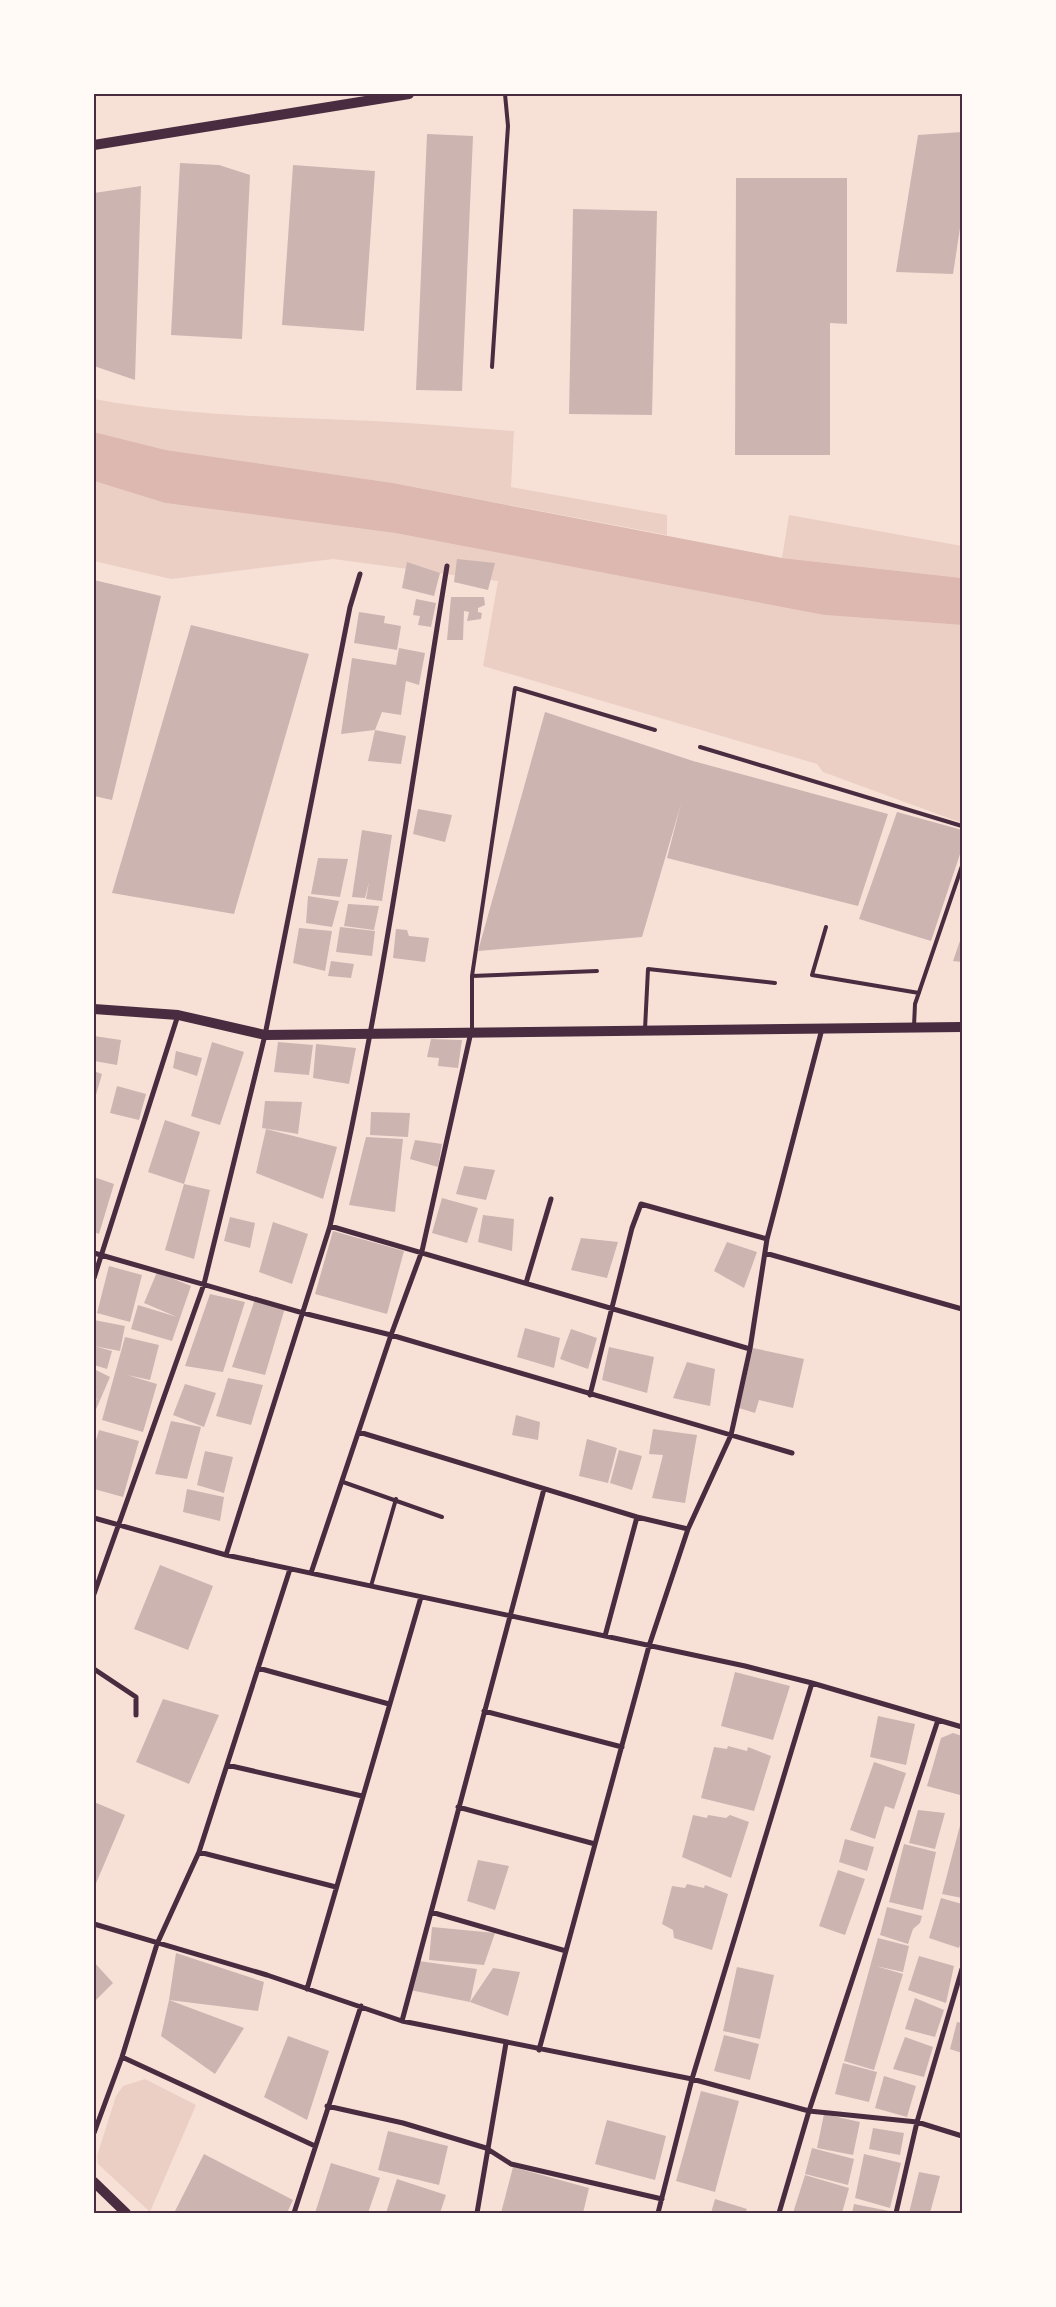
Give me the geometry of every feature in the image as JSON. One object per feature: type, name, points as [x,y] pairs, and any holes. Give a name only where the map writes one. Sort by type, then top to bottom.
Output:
[{"type":"main road","points":[[94,145],[409,94]]},
{"type":"main road","points":[[94,1009],[178,1015],[265,1036],[472,1031],[962,1027]]},
{"type":"main road","points":[[94,2182],[126,2213]]},
{"type":"street","points":[[226,1555],[330,1226],[370,1033],[447,566]]},
{"type":"street","points":[[94,1594],[204,1284],[265,1036],[350,607],[360,574]]},
{"type":"street","points":[[94,1278],[178,1015]]},
{"type":"street","points":[[539,2050],[649,1646],[688,1529],[731,1436],[750,1349],[767,1238],[823,1028]]},
{"type":"street","points":[[311,1572],[343,1482],[391,1335],[422,1251],[455,1115],[472,1031]]},
{"type":"street","points":[[526,1283],[551,1199]]},
{"type":"street","points":[[590,1395],[632,1228],[642,1204],[767,1238]]},
{"type":"street","points":[[330,1226],[422,1251],[750,1349]]},
{"type":"street","points":[[94,1253],[303,1313],[391,1335],[792,1453]]},
{"type":"street","points":[[765,1253],[962,1309]]},
{"type":"street","points":[[359,1432],[637,1517],[688,1529]]},
{"type":"street","points":[[402,2021],[544,1489]]},
{"type":"street","points":[[605,1636],[637,1517]]},
{"type":"street","points":[[94,1518],[226,1555],[605,1636],[812,1683],[962,1726]]},
{"type":"street","points":[[94,2133],[122,2057],[157,1944],[199,1852],[290,1568]]},
{"type":"street","points":[[307,1989],[421,1596]]},
{"type":"street","points":[[258,1668],[389,1704]]},
{"type":"street","points":[[94,1669],[136,1697],[136,1715]]},
{"type":"street","points":[[658,2213],[692,2079],[812,1683]]},
{"type":"street","points":[[484,1712],[622,1747]]},
{"type":"street","points":[[779,2213],[809,2110],[938,1720]]},
{"type":"street","points":[[227,1765],[362,1796]]},
{"type":"street","points":[[458,1807],[595,1844]]},
{"type":"street","points":[[199,1852],[336,1887]]},
{"type":"street","points":[[431,1912],[566,1950]]},
{"type":"street","points":[[94,1924],[157,1944],[184,1950],[361,2006],[402,2021],[539,2050],[692,2079],[809,2110],[917,2122],[962,2136]]},
{"type":"street","points":[[896,2213],[917,2122],[962,1970]]},
{"type":"street","points":[[294,2213],[327,2106],[361,2006]]},
{"type":"street","points":[[477,2213],[486,2148],[506,2043]]},
{"type":"street","points":[[122,2057],[315,2146]]},
{"type":"street","points":[[327,2106],[403,2123],[486,2148],[511,2164],[662,2199]]},
{"type":"lane","points":[[492,367],[508,126],[505,94]]},
{"type":"lane","points":[[472,1031],[472,976],[515,688],[655,730]]},
{"type":"lane","points":[[700,747],[962,826]]},
{"type":"lane","points":[[914,1027],[915,1004],[962,866]]},
{"type":"lane","points":[[826,927],[812,975],[919,993]]},
{"type":"lane","points":[[645,1029],[648,969],[775,983]]},
{"type":"lane","points":[[472,976],[598,971]]},
{"type":"lane","points":[[343,1482],[396,1499],[442,1517]]},
{"type":"lane","points":[[371,1586],[396,1499]]},
{"type":"shaded area","points":[[94,399],[129,405],[198,412],[392,422],[514,431],[511,487],[667,515],[667,535],[393,483],[166,450],[94,432]]},
{"type":"shaded area","points":[[94,432],[166,450],[393,483],[782,558],[962,578],[962,625],[824,615],[395,533],[165,503],[94,481]]},
{"type":"shaded area","points":[[94,481],[165,503],[395,533],[824,615],[962,625],[962,823],[823,772],[817,764],[483,666],[498,581],[333,559],[171,579],[94,561]]},
{"type":"shaded area","points":[[789,515],[962,546],[962,578],[782,558]]},
{"type":"shaded area","points":[[145,2079],[196,2105],[150,2212],[98,2164],[97,2156],[116,2096],[123,2086]]},
{"type":"building","points":[[962,132],[962,215],[953,274],[896,272],[918,135]]},
{"type":"building","points":[[427,134],[473,136],[462,391],[416,390]]},
{"type":"building","points":[[180,163],[219,165],[250,175],[242,339],[171,335]]},
{"type":"building","points":[[293,165],[375,171],[364,331],[282,325]]},
{"type":"building","points":[[736,178],[847,178],[847,324],[830,323],[830,455],[735,455]]},
{"type":"building","points":[[141,186],[135,380],[94,366],[94,193]]},
{"type":"building","points":[[573,209],[657,211],[652,415],[569,414]]},
{"type":"building","points":[[457,559],[495,563],[488,590],[454,582]]},
{"type":"building","points":[[407,562],[440,573],[434,596],[402,588]]},
{"type":"building","points":[[94,580],[161,596],[112,800],[94,796]]},
{"type":"building","points":[[451,597],[484,597],[485,605],[478,608],[478,612],[482,613],[481,619],[467,621],[469,612],[464,611],[463,640],[447,640]]},
{"type":"building","points":[[416,599],[436,603],[431,627],[418,625],[420,616],[413,615]]},
{"type":"building","points":[[359,612],[385,616],[384,623],[401,626],[397,650],[354,643]]},
{"type":"building","points":[[191,625],[309,654],[234,914],[112,893]]},
{"type":"building","points":[[399,648],[425,653],[419,685],[406,681],[401,715],[382,712],[375,730],[341,734],[352,658],[396,665]]},
{"type":"building","points":[[545,712],[693,761],[888,814],[858,906],[667,858],[681,804],[642,937],[478,951]]},
{"type":"building","points":[[375,730],[406,736],[401,764],[368,761]]},
{"type":"building","points":[[418,809],[452,815],[445,842],[413,834]]},
{"type":"building","points":[[897,812],[962,830],[962,848],[931,941],[859,919]]},
{"type":"building","points":[[362,830],[392,835],[382,901],[366,899],[369,882],[365,898],[352,897]]},
{"type":"building","points":[[318,858],[348,859],[340,897],[311,894]]},
{"type":"building","points":[[308,896],[339,901],[332,927],[306,923]]},
{"type":"building","points":[[348,904],[379,906],[374,930],[344,926]]},
{"type":"building","points":[[340,927],[375,931],[372,956],[336,952]]},
{"type":"building","points":[[299,928],[332,931],[325,971],[293,963]]},
{"type":"building","points":[[396,929],[407,930],[409,936],[429,938],[425,962],[393,958]]},
{"type":"building","points":[[962,935],[962,962],[953,961]]},
{"type":"building","points":[[331,961],[354,964],[351,978],[328,976]]},
{"type":"building","points":[[94,1036],[121,1040],[117,1065],[94,1061]]},
{"type":"building","points":[[431,1039],[462,1040],[458,1068],[438,1066],[439,1058],[427,1057]]},
{"type":"building","points":[[212,1042],[244,1052],[220,1125],[191,1116]]},
{"type":"building","points":[[278,1042],[313,1045],[309,1075],[274,1072]]},
{"type":"building","points":[[316,1044],[356,1048],[349,1084],[313,1078]]},
{"type":"building","points":[[176,1051],[202,1058],[197,1076],[173,1068]]},
{"type":"building","points":[[94,1071],[102,1074],[94,1102]]},
{"type":"building","points":[[117,1086],[146,1094],[139,1120],[110,1113]]},
{"type":"building","points":[[265,1101],[302,1102],[298,1134],[262,1128]]},
{"type":"building","points":[[371,1112],[410,1113],[408,1137],[370,1135]]},
{"type":"building","points":[[165,1120],[200,1132],[184,1184],[148,1172]]},
{"type":"building","points":[[266,1129],[337,1147],[323,1199],[256,1173]]},
{"type":"building","points":[[366,1137],[403,1139],[395,1212],[349,1205]]},
{"type":"building","points":[[415,1140],[442,1144],[438,1167],[410,1159]]},
{"type":"building","points":[[464,1166],[495,1170],[486,1200],[456,1194]]},
{"type":"building","points":[[94,1177],[114,1184],[99,1234],[94,1232]]},
{"type":"building","points":[[184,1184],[210,1190],[194,1259],[165,1250]]},
{"type":"building","points":[[442,1198],[478,1208],[467,1243],[432,1233]]},
{"type":"building","points":[[483,1215],[514,1219],[512,1251],[478,1242]]},
{"type":"building","points":[[230,1217],[255,1223],[250,1248],[224,1241]]},
{"type":"building","points":[[273,1222],[308,1234],[292,1284],[259,1272]]},
{"type":"building","points":[[333,1231],[404,1251],[387,1314],[315,1294]]},
{"type":"building","points":[[581,1238],[618,1242],[607,1278],[571,1270]]},
{"type":"building","points":[[727,1242],[757,1252],[744,1288],[714,1271]]},
{"type":"building","points":[[109,1266],[142,1275],[130,1322],[97,1313]]},
{"type":"building","points":[[157,1272],[191,1286],[172,1341],[131,1329],[138,1305],[177,1317],[144,1303]]},
{"type":"building","points":[[210,1294],[245,1302],[223,1372],[185,1366]]},
{"type":"building","points":[[255,1299],[285,1308],[265,1375],[232,1367]]},
{"type":"building","points":[[94,1320],[125,1326],[120,1351],[94,1346]]},
{"type":"building","points":[[525,1328],[560,1338],[554,1368],[517,1357]]},
{"type":"building","points":[[571,1329],[597,1338],[588,1369],[560,1359]]},
{"type":"building","points":[[125,1337],[159,1345],[150,1380],[127,1375],[157,1384],[143,1432],[102,1420]]},
{"type":"building","points":[[94,1346],[112,1351],[107,1369],[94,1365]]},
{"type":"building","points":[[609,1347],[654,1357],[647,1393],[602,1380]]},
{"type":"building","points":[[753,1348],[804,1359],[793,1408],[759,1400],[755,1413],[739,1408]]},
{"type":"building","points":[[687,1362],[715,1369],[710,1406],[673,1398]]},
{"type":"building","points":[[94,1369],[110,1377],[94,1414],[94,1398],[99,1400],[94,1397]]},
{"type":"building","points":[[228,1378],[263,1385],[251,1425],[216,1416]]},
{"type":"building","points":[[185,1384],[216,1393],[204,1427],[173,1415]]},
{"type":"building","points":[[516,1415],[540,1422],[538,1440],[512,1435]]},
{"type":"building","points":[[171,1421],[201,1427],[187,1479],[155,1474]]},
{"type":"building","points":[[653,1429],[697,1435],[685,1503],[652,1498],[663,1455],[649,1454]]},
{"type":"building","points":[[99,1430],[139,1441],[123,1497],[94,1489],[94,1447]]},
{"type":"building","points":[[587,1439],[617,1448],[608,1483],[579,1476]]},
{"type":"building","points":[[619,1450],[642,1456],[632,1490],[610,1483]]},
{"type":"building","points":[[205,1451],[233,1457],[224,1493],[197,1485]]},
{"type":"building","points":[[187,1489],[224,1497],[220,1521],[183,1512]]},
{"type":"building","points":[[160,1565],[213,1586],[188,1650],[134,1629]]},
{"type":"building","points":[[735,1672],[790,1686],[773,1740],[721,1726]]},
{"type":"building","points":[[163,1699],[219,1715],[189,1784],[136,1762]]},
{"type":"building","points":[[878,1716],[915,1724],[906,1765],[870,1757]]},
{"type":"building","points":[[953,1733],[962,1736],[962,1788],[960,1795],[927,1786],[941,1738]]},
{"type":"building","points":[[728,1746],[747,1751],[748,1747],[771,1756],[754,1811],[701,1798],[714,1747],[727,1749]]},
{"type":"building","points":[[874,1762],[906,1773],[894,1809],[885,1806],[875,1839],[850,1830]]},
{"type":"building","points":[[94,1802],[125,1815],[94,1888]]},
{"type":"building","points":[[918,1810],[945,1813],[935,1849],[909,1843]]},
{"type":"building","points":[[693,1815],[707,1818],[708,1815],[726,1818],[730,1815],[749,1822],[731,1878],[682,1857]]},
{"type":"building","points":[[962,1818],[962,1898],[942,1894]]},
{"type":"building","points":[[845,1839],[874,1847],[867,1871],[839,1862]]},
{"type":"building","points":[[904,1844],[936,1852],[923,1910],[889,1902]]},
{"type":"building","points":[[478,1860],[509,1866],[495,1910],[467,1901]]},
{"type":"building","points":[[838,1870],[865,1879],[845,1935],[819,1926]]},
{"type":"building","points":[[687,1884],[704,1888],[705,1885],[728,1894],[712,1950],[674,1938],[673,1930],[662,1924],[672,1886],[685,1888]]},
{"type":"building","points":[[941,1898],[962,1904],[962,1939],[959,1948],[929,1938]]},
{"type":"building","points":[[887,1907],[922,1916],[920,1923],[913,1929],[908,1944],[880,1935]]},
{"type":"building","points":[[432,1927],[495,1933],[484,1965],[429,1960]]},
{"type":"building","points":[[878,1938],[909,1946],[903,1972],[876,1966],[903,1974],[874,2070],[844,2061]]},
{"type":"building","points":[[176,1953],[264,1982],[258,2011],[169,2000]]},
{"type":"building","points":[[919,1956],[954,1966],[946,2003],[908,1990]]},
{"type":"building","points":[[418,1961],[477,1969],[470,2002],[410,1990]]},
{"type":"building","points":[[94,1962],[113,1983],[94,2002]]},
{"type":"building","points":[[737,1967],[774,1975],[760,2039],[723,2031]]},
{"type":"building","points":[[493,1968],[520,1972],[508,2016],[470,2002]]},
{"type":"building","points":[[915,1998],[944,2010],[935,2037],[905,2029]]},
{"type":"building","points":[[169,2000],[244,2028],[215,2074],[161,2036]]},
{"type":"building","points":[[957,2022],[962,2023],[962,2053],[950,2049]]},
{"type":"building","points":[[724,2035],[759,2044],[750,2080],[714,2071]]},
{"type":"building","points":[[288,2036],[329,2051],[307,2120],[264,2097]]},
{"type":"building","points":[[905,2037],[933,2047],[924,2077],[893,2069]]},
{"type":"building","points":[[843,2063],[877,2072],[869,2102],[835,2094]]},
{"type":"building","points":[[884,2076],[916,2086],[907,2117],[875,2108]]},
{"type":"building","points":[[701,2091],[739,2101],[715,2192],[676,2181]]},
{"type":"building","points":[[824,2114],[860,2122],[853,2155],[817,2148]]},
{"type":"building","points":[[607,2120],[666,2136],[655,2180],[595,2164]]},
{"type":"building","points":[[873,2128],[904,2133],[900,2155],[869,2149]]},
{"type":"building","points":[[388,2131],[448,2146],[439,2185],[378,2170]]},
{"type":"building","points":[[812,2148],[854,2159],[848,2185],[805,2174]]},
{"type":"building","points":[[204,2154],[293,2200],[287,2213],[174,2213]]},
{"type":"building","points":[[864,2154],[901,2163],[890,2208],[855,2198]]},
{"type":"building","points":[[331,2163],[380,2178],[368,2213],[315,2213]]},
{"type":"building","points":[[513,2167],[589,2188],[583,2213],[501,2213]]},
{"type":"building","points":[[919,2172],[940,2176],[930,2213],[909,2213]]},
{"type":"building","points":[[805,2175],[849,2188],[842,2213],[793,2213]]},
{"type":"building","points":[[397,2179],[446,2195],[440,2213],[386,2213]]},
{"type":"building","points":[[715,2199],[747,2209],[745,2213],[711,2213]]},
{"type":"building","points":[[854,2204],[889,2211],[888,2213],[852,2213]]}]
